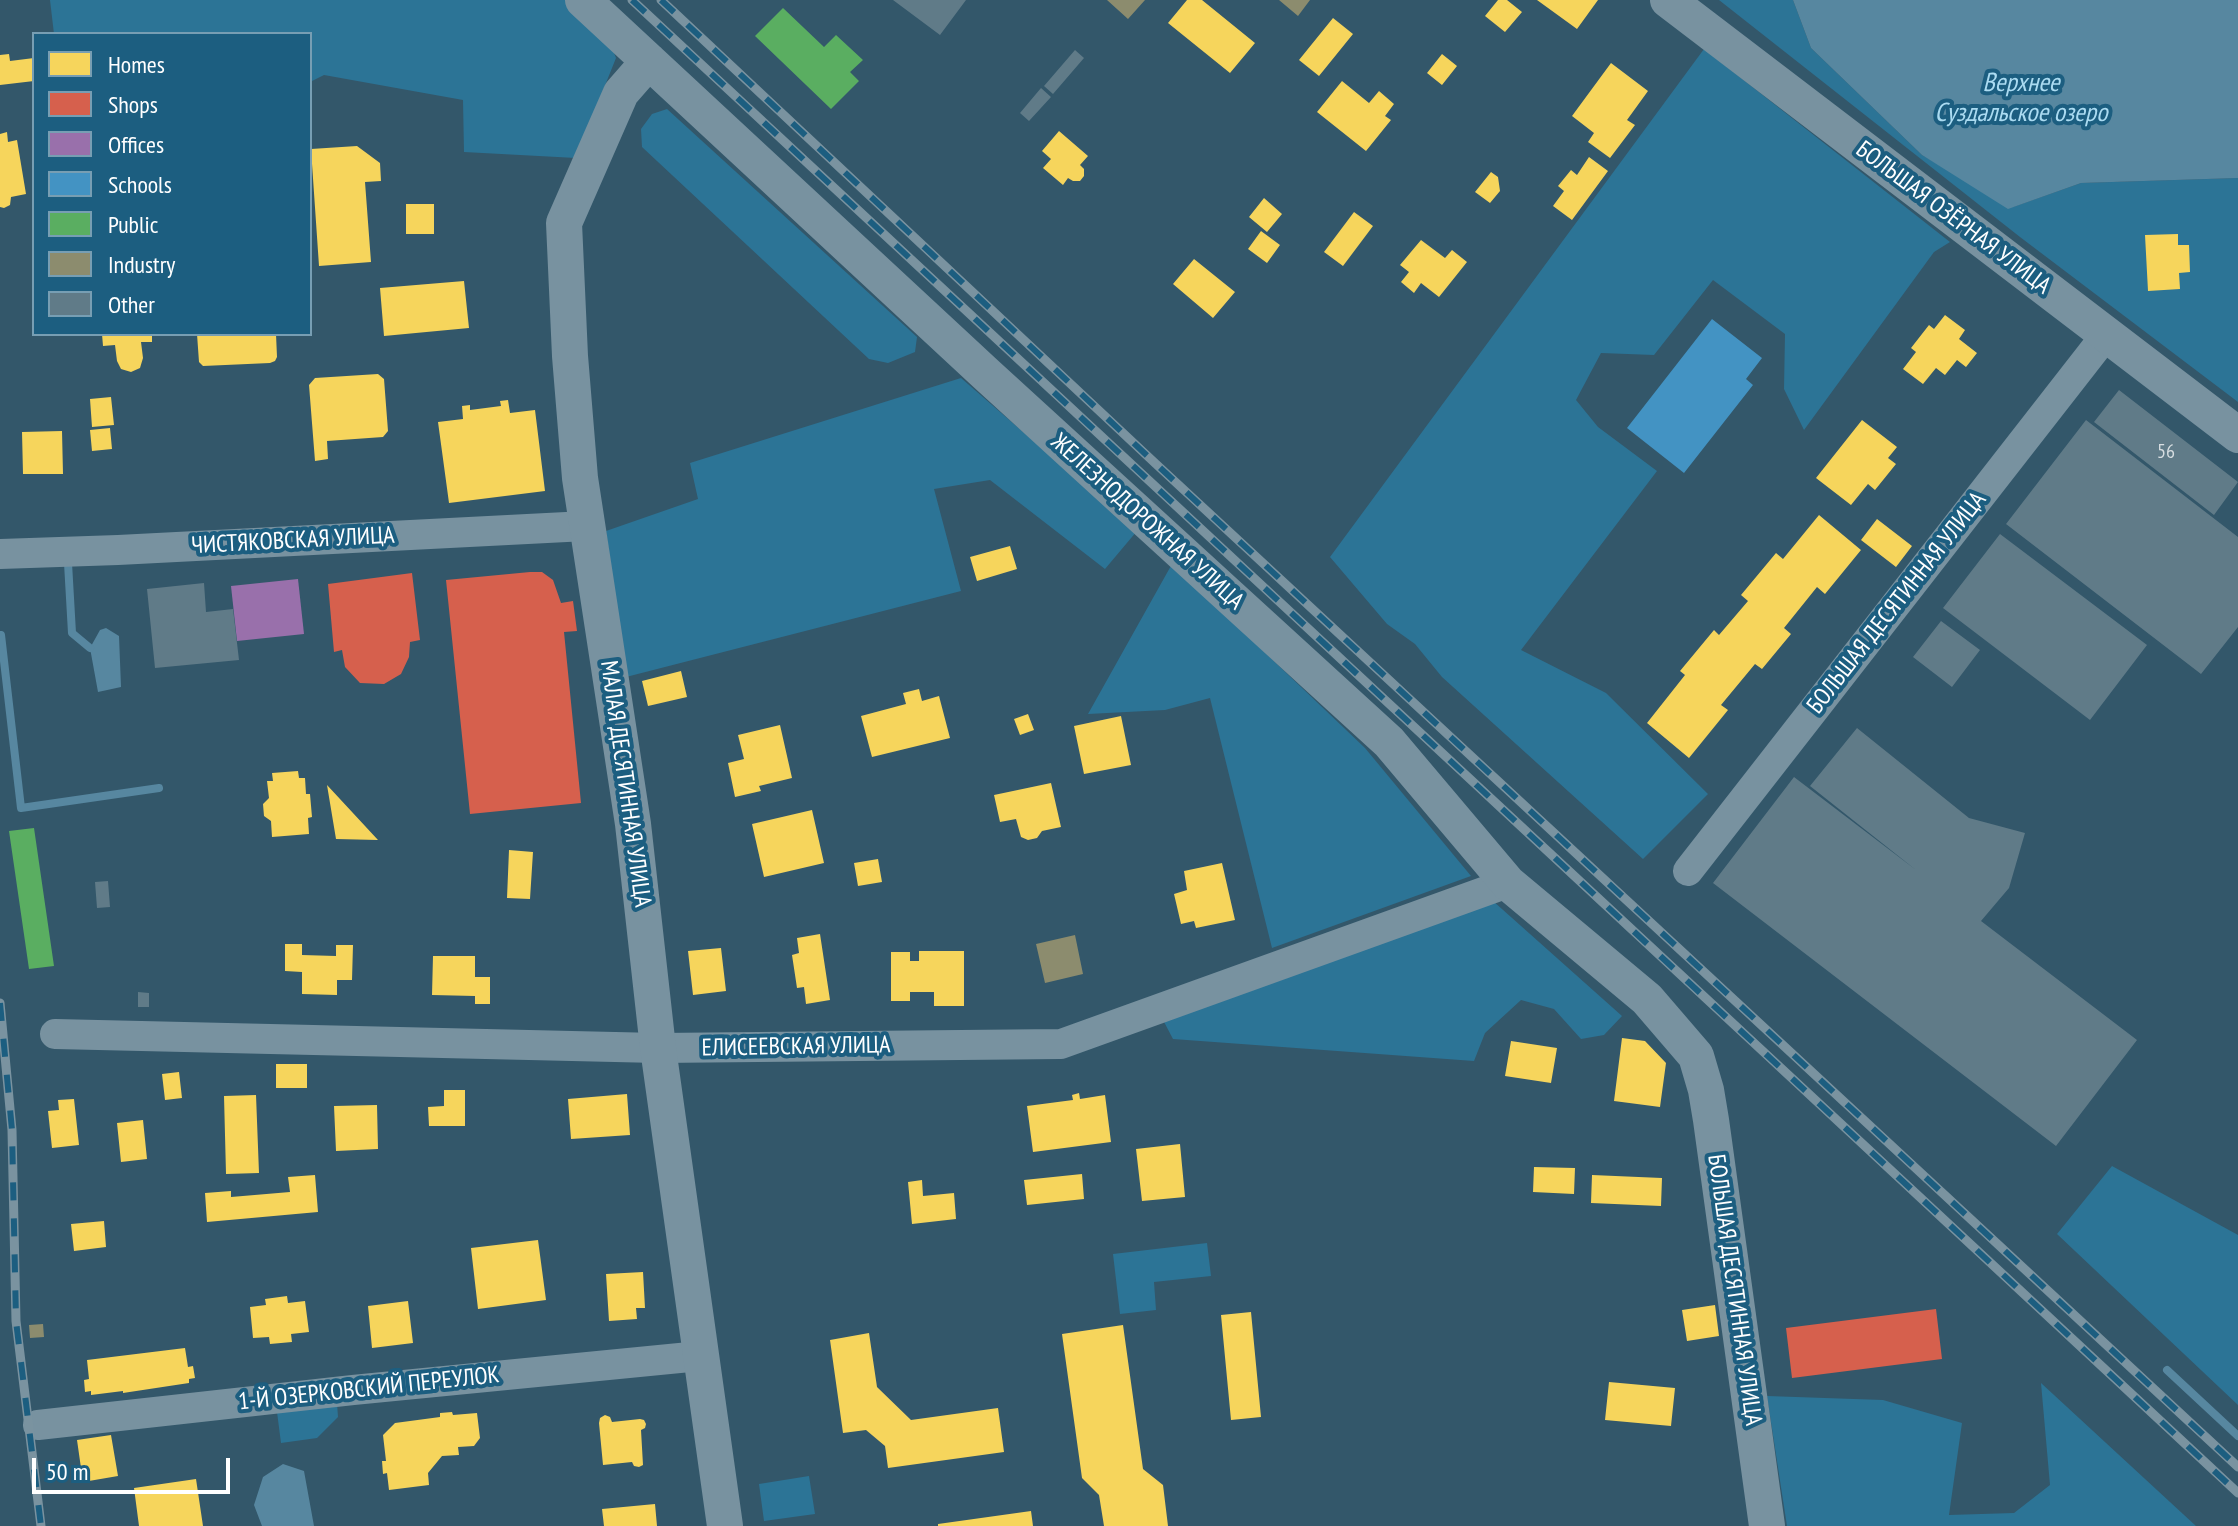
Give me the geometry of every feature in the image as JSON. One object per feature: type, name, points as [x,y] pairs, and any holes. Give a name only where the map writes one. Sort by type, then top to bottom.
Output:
[{"type":"street","name":"ЖЕЛЕЗНОДОРОЖНАЯ УЛИЦА","points":[[583,0],[997,385],[1389,742],[1508,883],[1647,999],[1696,1056]]},
{"type":"street","name":"БОЛЬШАЯ ОЗЁРНАЯ УЛИЦА","points":[[1668,0],[2238,435]]},
{"type":"street","points":[[618,33],[625,52],[626,69],[621,93]]},
{"type":"street","name":"МАЛАЯ ДЕСЯТИННАЯ УЛИЦА","points":[[649,61],[621,93],[564,223],[570,356],[586,526],[633,824],[658,1048],[725,1526]]},
{"type":"street","name":"БОЛЬШАЯ ДЕСЯТИННАЯ УЛИЦА","points":[[1688,871],[2106,335]]},
{"type":"street","name":"ЧИСТЯКОВСКАЯ УЛИЦА","points":[[0,554],[586,526]]},
{"type":"street","name":"ЕЛИСЕЕВСКАЯ УЛИЦА","points":[[55,1034],[658,1048],[1061,1044],[1508,883]]},
{"type":"street","name":"БОЛЬШАЯ ДЕСЯТИННАЯ УЛИЦА","points":[[1696,1056],[1711,1120],[1767,1526]]},
{"type":"street","name":"1-Й ОЗЕРКОВСКИЙ ПЕРЕУЛОК","points":[[38,1425],[700,1356]]},
{"type":"shaded area","points":[[50,0],[571,0],[607,34],[616,58],[576,158],[464,152],[463,100],[324,75],[312,81],[312,32],[54,32]]},
{"type":"shaded area","points":[[1719,0],[1793,0],[1811,48],[1922,155],[2013,207],[2081,183],[2238,178],[2238,402],[2020,237]]},
{"type":"shaded area","points":[[1704,49],[1950,242],[1934,252],[1804,430],[1784,389],[1785,334],[1713,280],[1654,355],[1601,353],[1576,400],[1598,427],[1657,471],[1521,650],[1606,693],[1708,794],[1643,859],[1442,677],[1415,644],[1387,624],[1330,557]]},
{"type":"shaded area","points":[[667,109],[917,337],[915,352],[888,363],[869,359],[642,147],[641,129],[652,114]]},
{"type":"shaded area","points":[[961,378],[1137,531],[1105,569],[990,480],[934,489],[961,591],[626,677],[606,531],[698,499],[690,463]]},
{"type":"shaded area","points":[[1172,564],[1365,748],[1471,876],[1272,948],[1210,698],[1165,710],[1088,714]]},
{"type":"shaded area","points":[[1493,901],[1622,1016],[1604,1035],[1581,1039],[1554,1009],[1521,1000],[1485,1033],[1474,1061],[1173,1039],[1163,1020]]},
{"type":"shaded area","points":[[2112,1166],[2238,1235],[2238,1405],[2057,1234]]},
{"type":"shaded area","points":[[1207,1243],[1211,1276],[1154,1282],[1156,1310],[1120,1314],[1113,1254]]},
{"type":"shaded area","points":[[2041,1383],[2196,1526],[1787,1526],[1767,1396],[1883,1400],[1962,1423],[1949,1515],[2014,1513],[2050,1485]]},
{"type":"shaded area","points":[[337,1403],[338,1417],[317,1438],[281,1443],[277,1412]]},
{"type":"shaded area","points":[[809,1476],[815,1514],[764,1521],[759,1484]]},
{"type":"water","name":"Верхнее Суздальское озеро","points":[[1793,0],[2238,0],[2238,178],[2081,183],[2008,209],[1922,155],[1811,48]]},
{"type":"water","points":[[106,628],[119,636],[121,687],[98,692],[90,648],[100,630]]},
{"type":"water","points":[[283,1464],[304,1471],[314,1526],[262,1526],[254,1505],[263,1477]]},
{"type":"building: Homes","points":[[1187,0],[1202,0],[1255,43],[1230,73],[1168,23]]},
{"type":"building: Homes","points":[[1498,0],[1507,0],[1522,12],[1505,32],[1485,16]]},
{"type":"building: Homes","points":[[1537,0],[1598,0],[1577,29]]},
{"type":"building: Homes","points":[[1333,18],[1353,34],[1319,76],[1299,60]]},
{"type":"building: Homes","points":[[9,54],[10,61],[32,58],[32,81],[0,85],[0,55]]},
{"type":"building: Homes","points":[[1442,54],[1457,66],[1442,85],[1427,73]]},
{"type":"building: Homes","points":[[1611,63],[1648,91],[1627,120],[1635,125],[1610,158],[1588,142],[1594,133],[1572,116]]},
{"type":"building: Homes","points":[[1342,81],[1369,103],[1379,91],[1394,104],[1385,116],[1391,120],[1366,151],[1317,112]]},
{"type":"building: Homes","points":[[1059,131],[1088,156],[1080,165],[1084,176],[1080,181],[1068,178],[1063,185],[1043,168],[1051,159],[1042,151]]},
{"type":"building: Homes","points":[[7,132],[8,142],[17,140],[26,194],[11,197],[10,205],[4,208],[0,207],[0,134]]},
{"type":"building: Homes","points":[[357,146],[380,163],[381,181],[365,182],[371,262],[319,266],[312,149]]},
{"type":"building: Homes","points":[[1589,157],[1608,171],[1572,220],[1553,206],[1564,191],[1558,186],[1571,170],[1577,175]]},
{"type":"building: Homes","points":[[1491,172],[1498,177],[1500,191],[1490,203],[1475,192]]},
{"type":"building: Homes","points":[[1264,198],[1282,214],[1267,232],[1249,217]]},
{"type":"building: Homes","points":[[406,204],[434,204],[434,234],[406,234]]},
{"type":"building: Homes","points":[[1354,212],[1373,226],[1343,266],[1324,252]]},
{"type":"building: Homes","points":[[1261,231],[1280,245],[1267,263],[1248,249]]},
{"type":"building: Homes","points":[[2178,234],[2178,245],[2189,245],[2190,272],[2179,273],[2180,289],[2148,291],[2145,235]]},
{"type":"building: Homes","points":[[1421,240],[1445,258],[1452,250],[1467,262],[1439,297],[1421,283],[1414,293],[1401,282],[1409,272],[1400,265]]},
{"type":"building: Homes","points":[[1194,259],[1235,292],[1213,318],[1173,284]]},
{"type":"building: Homes","points":[[464,281],[469,328],[384,336],[380,288]]},
{"type":"building: Homes","points":[[1945,315],[1965,330],[1959,339],[1977,353],[1966,367],[1957,360],[1945,375],[1936,368],[1923,384],[1903,369],[1916,352],[1911,348],[1929,325],[1934,329]]},
{"type":"building: Homes","points":[[102,336],[152,336],[152,342],[141,342],[143,358],[140,368],[131,372],[121,369],[115,345],[103,346]]},
{"type":"building: Homes","points":[[197,336],[276,336],[277,357],[270,363],[203,366],[199,362]]},
{"type":"building: Homes","points":[[378,374],[384,379],[388,431],[383,437],[327,441],[328,459],[315,461],[309,385],[315,378]]},
{"type":"building: Homes","points":[[111,397],[114,425],[92,427],[90,399]]},
{"type":"building: Homes","points":[[508,400],[510,413],[535,410],[545,491],[449,503],[438,422],[463,419],[462,406],[470,405],[470,410],[501,406],[500,401]]},
{"type":"building: Homes","points":[[1862,420],[1897,447],[1888,458],[1896,464],[1875,490],[1868,484],[1851,505],[1816,478]]},
{"type":"building: Homes","points":[[110,428],[112,449],[92,451],[90,430]]},
{"type":"building: Homes","points":[[62,431],[63,474],[23,474],[22,432]]},
{"type":"building: Homes","points":[[1819,515],[1861,550],[1825,594],[1817,587],[1784,628],[1791,634],[1762,669],[1755,664],[1721,705],[1728,710],[1689,758],[1647,723],[1685,675],[1680,671],[1714,630],[1719,635],[1748,601],[1741,595],[1776,553],[1783,559]]},
{"type":"building: Homes","points":[[1877,519],[1912,546],[1896,567],[1861,540]]},
{"type":"building: Homes","points":[[1010,546],[1017,569],[977,581],[970,557]]},
{"type":"building: Homes","points":[[681,671],[687,697],[648,706],[642,681]]},
{"type":"building: Homes","points":[[919,689],[922,701],[939,696],[950,738],[872,757],[861,716],[906,704],[903,693]]},
{"type":"building: Homes","points":[[1028,714],[1034,730],[1020,735],[1014,719]]},
{"type":"building: Homes","points":[[1121,716],[1131,765],[1084,774],[1074,726]]},
{"type":"building: Homes","points":[[780,725],[792,778],[759,786],[761,791],[735,797],[728,763],[744,759],[738,735]]},
{"type":"building: Homes","points":[[298,771],[299,778],[305,778],[306,794],[310,794],[312,817],[308,818],[309,834],[272,837],[271,821],[264,816],[263,804],[269,798],[267,781],[273,781],[272,773]]},
{"type":"building: Homes","points":[[1051,783],[1061,827],[1042,831],[1037,838],[1028,840],[1021,837],[1016,819],[1000,822],[994,795]]},
{"type":"building: Homes","points":[[327,785],[378,840],[336,839]]},
{"type":"building: Homes","points":[[812,810],[824,863],[764,877],[752,824]]},
{"type":"building: Homes","points":[[509,850],[533,852],[530,899],[507,898]]},
{"type":"building: Homes","points":[[878,859],[882,882],[858,886],[854,863]]},
{"type":"building: Homes","points":[[1222,863],[1235,920],[1196,928],[1194,921],[1181,924],[1174,894],[1187,890],[1184,871]]},
{"type":"building: Homes","points":[[820,934],[830,1000],[806,1004],[804,987],[797,988],[792,955],[799,953],[797,938]]},
{"type":"building: Homes","points":[[285,944],[302,944],[302,955],[336,956],[336,945],[353,945],[352,980],[337,980],[337,995],[302,994],[302,972],[285,971]]},
{"type":"building: Homes","points":[[721,948],[726,991],[693,995],[688,951]]},
{"type":"building: Homes","points":[[919,951],[964,951],[964,1006],[934,1006],[934,992],[910,992],[910,1001],[891,1001],[891,952],[910,952],[910,961],[919,961]]},
{"type":"building: Homes","points":[[433,956],[475,956],[475,977],[490,977],[490,1004],[475,1004],[475,996],[432,995]]},
{"type":"building: Homes","points":[[1622,1038],[1645,1041],[1666,1063],[1660,1107],[1614,1101]]},
{"type":"building: Homes","points":[[1511,1041],[1557,1048],[1551,1083],[1505,1076]]},
{"type":"building: Homes","points":[[276,1064],[307,1064],[307,1088],[276,1088]]},
{"type":"building: Homes","points":[[179,1072],[182,1098],[165,1100],[162,1074]]},
{"type":"building: Homes","points":[[444,1090],[465,1090],[465,1126],[429,1126],[428,1107],[444,1106]]},
{"type":"building: Homes","points":[[1079,1093],[1080,1099],[1105,1095],[1111,1142],[1033,1152],[1027,1106],[1073,1100],[1072,1095]]},
{"type":"building: Homes","points":[[627,1094],[630,1135],[571,1139],[568,1099]]},
{"type":"building: Homes","points":[[256,1095],[259,1173],[226,1174],[224,1096]]},
{"type":"building: Homes","points":[[74,1099],[79,1145],[52,1148],[48,1111],[59,1110],[58,1100]]},
{"type":"building: Homes","points":[[377,1105],[378,1149],[336,1151],[334,1106]]},
{"type":"building: Homes","points":[[143,1120],[147,1159],[121,1162],[117,1123]]},
{"type":"building: Homes","points":[[1180,1144],[1185,1197],[1142,1201],[1136,1149]]},
{"type":"building: Homes","points":[[1534,1167],[1575,1168],[1574,1194],[1533,1192]]},
{"type":"building: Homes","points":[[1082,1174],[1084,1199],[1027,1205],[1024,1180]]},
{"type":"building: Homes","points":[[315,1175],[318,1212],[207,1222],[205,1193],[231,1191],[231,1197],[290,1192],[288,1177]]},
{"type":"building: Homes","points":[[1592,1175],[1662,1178],[1661,1206],[1591,1203]]},
{"type":"building: Homes","points":[[922,1180],[923,1196],[954,1193],[956,1219],[912,1224],[908,1182]]},
{"type":"building: Homes","points":[[104,1221],[106,1247],[74,1251],[71,1224]]},
{"type":"building: Homes","points":[[538,1240],[546,1300],[478,1309],[471,1248]]},
{"type":"building: Homes","points":[[643,1272],[645,1308],[636,1308],[637,1319],[609,1321],[606,1274]]},
{"type":"building: Homes","points":[[287,1296],[288,1303],[305,1301],[309,1332],[291,1334],[292,1342],[270,1344],[269,1337],[253,1338],[250,1307],[266,1305],[265,1299]]},
{"type":"building: Homes","points":[[408,1301],[413,1343],[372,1348],[368,1306]]},
{"type":"building: Homes","points":[[1715,1305],[1719,1336],[1687,1341],[1682,1310]]},
{"type":"building: Homes","points":[[1251,1312],[1261,1417],[1231,1420],[1221,1315]]},
{"type":"building: Homes","points":[[1123,1325],[1143,1469],[1163,1485],[1168,1526],[1104,1526],[1099,1495],[1082,1478],[1062,1334]]},
{"type":"building: Homes","points":[[869,1333],[877,1387],[911,1420],[998,1408],[1004,1452],[888,1468],[885,1446],[866,1430],[843,1433],[830,1340]]},
{"type":"building: Homes","points":[[185,1348],[188,1367],[193,1366],[195,1378],[189,1379],[189,1383],[123,1393],[91,1395],[91,1391],[85,1392],[84,1380],[89,1379],[87,1360]]},
{"type":"building: Homes","points":[[1609,1382],[1675,1388],[1671,1426],[1605,1420]]},
{"type":"building: Homes","points":[[452,1412],[453,1415],[477,1413],[480,1438],[474,1446],[458,1447],[459,1455],[442,1456],[428,1473],[429,1485],[389,1490],[387,1473],[383,1474],[382,1461],[386,1461],[383,1435],[395,1423],[440,1417],[440,1413]]},
{"type":"building: Homes","points":[[605,1415],[612,1422],[644,1420],[645,1428],[641,1430],[643,1465],[634,1466],[632,1462],[603,1465],[599,1423]]},
{"type":"building: Homes","points":[[111,1435],[118,1476],[83,1482],[77,1440]]},
{"type":"building: Homes","points":[[196,1479],[203,1526],[139,1526],[134,1488]]},
{"type":"building: Homes","points":[[655,1504],[657,1526],[604,1526],[602,1509]]},
{"type":"building: Homes","points":[[1031,1511],[1033,1526],[938,1526],[938,1524]]},
{"type":"building: Shops","points":[[542,572],[553,580],[561,603],[573,601],[577,631],[564,632],[581,803],[470,814],[446,580]]},
{"type":"building: Shops","points":[[412,573],[420,640],[410,642],[409,657],[401,674],[384,684],[360,683],[345,667],[342,650],[334,652],[328,584]]},
{"type":"building: Shops","points":[[1936,1309],[1942,1359],[1792,1378],[1786,1328]]},
{"type":"building: Offices","points":[[298,579],[304,634],[237,641],[231,586]]},
{"type":"building: Schools","points":[[1712,319],[1762,358],[1746,379],[1753,385],[1684,473],[1627,428]]},
{"type":"building: Public","points":[[783,8],[824,47],[836,35],[863,60],[850,72],[859,81],[831,109],[755,36]]},
{"type":"building: Public","points":[[34,828],[54,966],[29,969],[9,831]]},
{"type":"building: Industry","points":[[1107,0],[1145,0],[1128,19]]},
{"type":"building: Industry","points":[[1279,0],[1310,0],[1298,16]]},
{"type":"building: Industry","points":[[1075,935],[1083,974],[1045,983],[1036,944]]},
{"type":"building: Industry","points":[[43,1324],[44,1337],[30,1338],[29,1325]]},
{"type":"building: Other","points":[[893,0],[966,0],[940,35]]},
{"type":"building: Other","points":[[1075,50],[1084,58],[1053,94],[1044,86]]},
{"type":"building: Other","points":[[1041,88],[1051,97],[1029,121],[1020,113]]},
{"type":"building: Other","points":[[2119,390],[2238,482],[2214,515],[2094,422]]},
{"type":"building: Other","points":[[2086,420],[2238,537],[2238,627],[2201,674],[2006,524]]},
{"type":"building: Other","points":[[2000,534],[2147,645],[2090,720],[1943,608]]},
{"type":"building: Other","points":[[204,583],[206,612],[233,609],[239,660],[155,668],[147,589]]},
{"type":"building: Other","points":[[1941,621],[1980,650],[1952,687],[1913,657]]},
{"type":"building: Other","points":[[1857,728],[1969,818],[2025,833],[2009,888],[1981,921],[2137,1040],[2056,1146],[1713,883],[1794,777],[1916,870],[1810,786]]},
{"type":"building: Other","points":[[108,881],[110,907],[97,908],[95,882]]},
{"type":"building: Other","points":[[138,992],[149,993],[149,1007],[138,1007]]},
{"type":"waterway","points":[[68,563],[72,633],[90,648]]},
{"type":"waterway","points":[[1,635],[21,808],[159,788]]},
{"type":"waterway","points":[[2167,1370],[2238,1436]]},
{"type":"railway","points":[[632,0],[2238,1493]]},
{"type":"railway","points":[[661,0],[1156,464],[2238,1467]]},
{"type":"railway","points":[[0,1003],[12,1130],[16,1321],[41,1526]]}]
